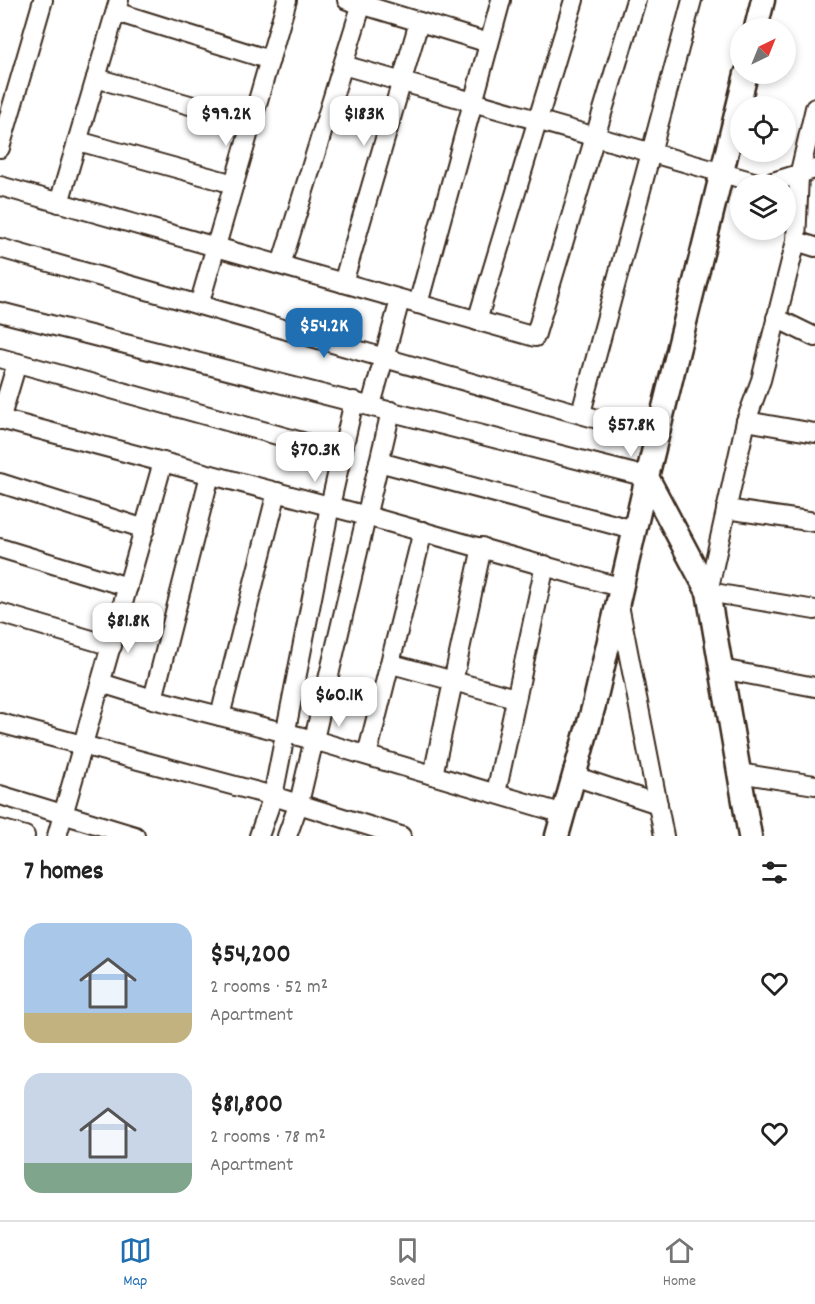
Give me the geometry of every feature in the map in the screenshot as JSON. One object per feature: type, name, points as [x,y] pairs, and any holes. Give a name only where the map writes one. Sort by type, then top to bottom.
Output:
[{"type":"street","points":[[1,142],[44,0]]},
{"type":"street","points":[[199,305],[288,0]]},
{"type":"street","points":[[259,836],[273,796],[342,453],[362,403],[409,302],[473,102],[501,0]]},
{"type":"street","points":[[477,321],[574,0]]},
{"type":"street","points":[[0,186],[535,338],[636,0]]},
{"type":"street","points":[[581,413],[692,0]]},
{"type":"street","points":[[758,18],[763,0]]},
{"type":"street","points":[[281,265],[343,64],[358,2],[489,43]]},
{"type":"street","points":[[59,203],[117,6],[270,60]]},
{"type":"street","points":[[343,283],[419,22]]},
{"type":"street","points":[[343,64],[730,175]]},
{"type":"street","points":[[96,78],[252,123]]},
{"type":"street","points":[[101,683],[153,699],[286,732],[496,793],[560,825],[594,705],[619,591],[744,84]]},
{"type":"street","points":[[708,592],[746,421],[761,380],[795,241],[815,108]]},
{"type":"street","points":[[78,141],[234,184]]},
{"type":"street","points":[[795,241],[815,248]]},
{"type":"street","points":[[0,248],[657,436]]},
{"type":"street","points":[[0,312],[647,477],[708,592],[750,836]]},
{"type":"street","points":[[776,318],[815,337]]},
{"type":"street","points":[[342,453],[8,360],[0,420],[482,547],[545,565],[619,591]]},
{"type":"street","points":[[287,836],[299,804],[391,411]]},
{"type":"street","points":[[746,421],[815,433]]},
{"type":"street","points":[[57,836],[163,462]]},
{"type":"street","points":[[379,462],[634,530]]},
{"type":"street","points":[[153,699],[210,475]]},
{"type":"street","points":[[0,483],[145,529]]},
{"type":"street","points":[[220,716],[277,492]]},
{"type":"street","points":[[726,509],[815,522]]},
{"type":"street","points":[[367,755],[392,664],[423,531]]},
{"type":"street","points":[[433,775],[482,547]]},
{"type":"street","points":[[0,548],[128,587]]},
{"type":"street","points":[[496,793],[545,565]]},
{"type":"street","points":[[619,591],[664,836]]},
{"type":"street","points":[[708,592],[815,610]]},
{"type":"street","points":[[0,613],[111,646]]},
{"type":"street","points":[[392,664],[515,698]]},
{"type":"street","points":[[721,669],[815,687]]},
{"type":"street","points":[[0,723],[273,796],[401,836]]},
{"type":"street","points":[[739,773],[815,785]]},
{"type":"street","points":[[574,776],[658,804]]},
{"type":"street","points":[[0,795],[132,835]]},
{"type":"street","points":[[0,829],[25,836]]}]
